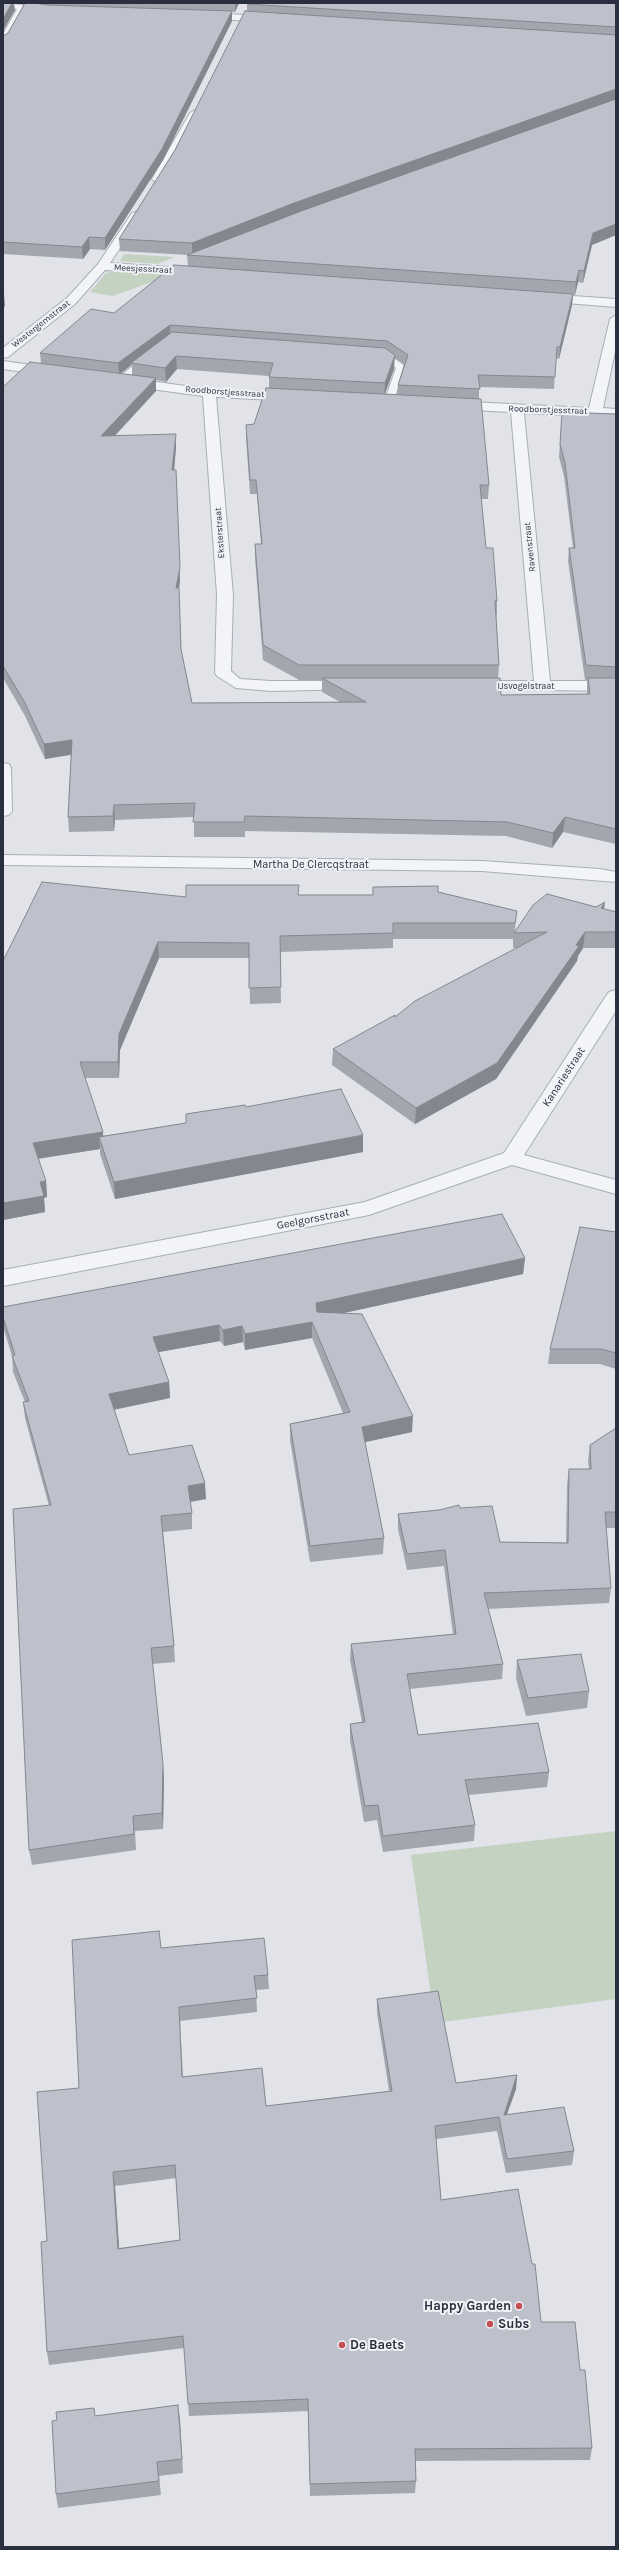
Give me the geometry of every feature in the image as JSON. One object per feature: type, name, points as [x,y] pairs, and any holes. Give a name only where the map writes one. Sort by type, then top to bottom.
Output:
[{"type":"street","points":[[3,4],[64,11]]},
{"type":"street","points":[[3,43],[23,7]]},
{"type":"street","points":[[190,15],[281,19]]},
{"type":"street","points":[[153,187],[201,100]]},
{"type":"street","name":"Westergemstraat","points":[[3,354],[71,301],[102,266],[141,207]]},
{"type":"street","points":[[166,270],[187,262]]},
{"type":"street","name":"Meesjesstraat","points":[[102,266],[212,274]]},
{"type":"street","points":[[533,297],[616,303]]},
{"type":"street","points":[[595,412],[616,320]]},
{"type":"street","points":[[3,365],[65,374]]},
{"type":"street","name":"Roodborstjesstraat","points":[[103,379],[209,393],[303,397]]},
{"type":"street","name":"Eksterstraat","points":[[209,393],[224,595],[223,673],[236,683],[271,686],[366,686]]},
{"type":"street","points":[[374,401],[405,403]]},
{"type":"street","name":"Roodborstjesstraat","points":[[437,404],[616,413]]},
{"type":"street","name":"Ravenstraat","points":[[517,409],[542,685]]},
{"type":"street","name":"IJsvogelstraat","points":[[454,686],[616,686]]},
{"type":"street","points":[[3,768],[3,811]]},
{"type":"street","name":"Martha De Clercqstraat","points":[[4,857],[114,864],[482,866],[600,874],[616,877]]},
{"type":"street","name":"Kanariestraat","points":[[511,1158],[616,996]]},
{"type":"street","points":[[511,1158],[616,1187]]},
{"type":"street","name":"Geelgorsstraat","points":[[3,1278],[369,1208],[511,1158]]},
{"type":"lane","points":[[119,381],[159,350]]},
{"type":"lane","points":[[364,355],[387,357],[401,367],[389,402]]},
{"type":"green space","points":[[124,254],[175,257],[157,264],[120,261]]},
{"type":"green space","points":[[116,271],[181,276],[160,279],[113,296],[90,292],[106,273]]},
{"type":"green space","points":[[616,1831],[616,1999],[435,2023],[411,1855]]},
{"type":"building","points":[[3,3],[12,3],[3,19]]},
{"type":"building","points":[[25,3],[232,11],[162,149],[105,238],[89,237],[82,247],[3,242],[3,36],[8,33]]},
{"type":"building","points":[[616,3],[616,27],[247,4]]},
{"type":"building","points":[[245,11],[616,35],[616,89],[294,203],[192,243],[119,239],[175,150]]},
{"type":"building","points":[[616,99],[616,224],[593,233],[584,271],[579,270],[576,282],[187,255],[304,210]]},
{"type":"building","points":[[174,265],[573,294],[560,347],[557,347],[555,377],[478,375],[480,389],[398,385],[408,355],[387,341],[170,325],[118,363],[40,353],[91,309],[114,313]]},
{"type":"building","points":[[172,332],[385,348],[395,355],[385,383],[269,377],[273,363],[176,356],[165,368],[131,363]]},
{"type":"building","points":[[30,362],[156,378],[101,436],[176,434],[172,470],[176,470],[180,567],[176,588],[179,588],[181,649],[192,703],[366,702],[322,678],[500,678],[501,695],[590,694],[588,678],[616,678],[616,829],[565,817],[553,833],[507,822],[245,816],[244,822],[193,822],[195,803],[114,805],[113,816],[68,817],[72,740],[44,744],[24,701],[3,666],[3,387]]},
{"type":"building","points":[[266,388],[481,399],[489,485],[480,485],[486,548],[493,548],[497,601],[495,601],[499,665],[299,665],[263,645],[255,544],[262,544],[256,480],[250,480],[246,425],[254,424]]},
{"type":"building","points":[[562,412],[616,414],[616,667],[586,665],[569,548],[575,548],[565,463],[560,444]]},
{"type":"building","points":[[42,882],[186,897],[186,885],[299,885],[298,895],[373,895],[373,887],[438,886],[438,892],[517,911],[515,923],[393,923],[393,933],[280,936],[281,987],[249,988],[249,943],[158,942],[119,1034],[118,1062],[80,1062],[103,1132],[33,1143],[46,1181],[40,1182],[44,1196],[3,1203],[3,961]]},
{"type":"building","points":[[547,894],[596,907],[605,902],[601,908],[616,912],[616,932],[585,932],[576,945],[579,946],[497,1063],[416,1108],[333,1049],[395,1015],[395,1017],[415,1001],[547,932],[514,933],[533,905]]},
{"type":"building","points":[[341,1089],[363,1135],[114,1182],[99,1137],[186,1123],[186,1114],[245,1105],[246,1107]]},
{"type":"building","points":[[502,1214],[525,1258],[316,1303],[317,1312],[362,1314],[413,1416],[362,1427],[384,1538],[310,1546],[290,1424],[350,1412],[312,1322],[245,1334],[242,1326],[223,1330],[219,1325],[153,1337],[169,1382],[109,1394],[129,1455],[192,1445],[205,1483],[188,1486],[192,1513],[161,1516],[174,1646],[151,1648],[163,1764],[162,1813],[133,1816],[134,1834],[29,1850],[13,1509],[51,1505],[23,1402],[29,1401],[12,1356],[15,1355],[3,1317],[3,1307]]},
{"type":"building","points":[[580,1227],[616,1232],[616,1353],[601,1349],[550,1349]]},
{"type":"building","points":[[616,1428],[616,1512],[605,1512],[611,1588],[484,1593],[503,1664],[407,1674],[418,1735],[538,1723],[549,1772],[465,1780],[475,1825],[383,1836],[378,1805],[365,1806],[350,1724],[365,1722],[351,1644],[456,1634],[445,1550],[407,1554],[398,1514],[439,1510],[459,1505],[460,1508],[492,1506],[500,1542],[568,1543],[569,1469],[591,1469],[590,1445]]},
{"type":"building","points":[[581,1654],[589,1691],[528,1698],[517,1660]]},
{"type":"building","points":[[159,1931],[161,1948],[264,1938],[268,1975],[254,1976],[257,1998],[179,2007],[182,2077],[262,2068],[266,2106],[392,2091],[377,1999],[438,1991],[456,2083],[517,2075],[504,2115],[564,2107],[574,2151],[507,2159],[499,2117],[435,2126],[441,2200],[518,2189],[532,2264],[535,2264],[541,2322],[575,2322],[580,2370],[585,2370],[592,2448],[415,2449],[416,2481],[310,2484],[308,2399],[188,2404],[183,2336],[47,2352],[41,2242],[47,2241],[37,2092],[79,2088],[72,1940]],"holes":[[[175,2165],[180,2240],[118,2249],[113,2172]]]},
{"type":"building","points":[[178,2405],[182,2459],[157,2462],[159,2481],[56,2494],[52,2421],[57,2420],[56,2412],[94,2408],[95,2416]]},
{"type":"place","name":"Happy Garden","points":[[519,2306]]},
{"type":"place","name":"Subs","points":[[490,2324]]},
{"type":"place","name":"De Baets","points":[[342,2345]]}]
